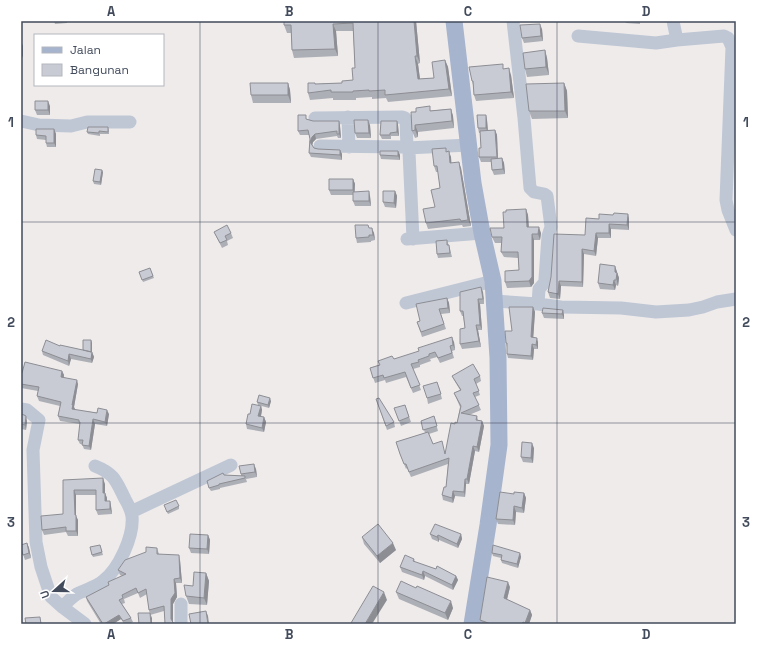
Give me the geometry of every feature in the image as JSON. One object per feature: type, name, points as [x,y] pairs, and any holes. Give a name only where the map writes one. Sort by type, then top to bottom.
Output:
[{"type":"main road","points":[[454,21],[473,183],[493,281],[498,358],[499,445],[472,624]]},
{"type":"street","points":[[513,21],[530,188],[534,192],[547,196],[551,227],[548,236],[545,282],[539,289],[538,304]]},
{"type":"street","points":[[673,21],[677,40]]},
{"type":"street","points":[[578,36],[656,43],[724,36],[728,38],[732,47],[726,200],[728,210],[736,230]]},
{"type":"street","points":[[348,117],[349,147]]},
{"type":"street","points":[[316,118],[405,118],[407,148],[409,152],[410,239],[482,233]]},
{"type":"street","points":[[21,121],[39,125],[71,126],[87,122],[130,122]]},
{"type":"street","points":[[320,146],[407,148],[469,145]]},
{"type":"street","points":[[406,303],[493,281]]},
{"type":"street","points":[[494,301],[561,307],[621,308],[656,312],[689,310],[717,302],[736,299]]},
{"type":"street","points":[[21,409],[27,410],[39,420],[33,450],[36,542],[41,567],[51,597],[86,624]]},
{"type":"street","points":[[131,512],[231,465]]},
{"type":"street","points":[[62,607],[78,594],[97,586],[115,570],[121,560],[129,539],[132,522],[131,512],[112,476],[106,470],[95,466]]},
{"type":"street","points":[[181,604],[182,624]]},
{"type":"building","points":[[284,21],[414,21],[417,56],[415,56],[418,79],[434,78],[432,62],[445,60],[449,89],[385,95],[385,90],[331,92],[331,90],[308,93],[308,83],[342,83],[342,81],[353,80],[352,68],[355,68],[353,23],[333,24],[335,49],[292,50],[291,25],[284,25]]},
{"type":"building","points":[[540,24],[541,36],[522,38],[520,25]]},
{"type":"building","points":[[545,50],[546,67],[525,69],[523,53]]},
{"type":"building","points":[[503,64],[503,69],[509,68],[511,92],[474,95],[473,81],[469,67]]},
{"type":"building","points":[[250,83],[288,83],[288,95],[251,95]]},
{"type":"building","points":[[564,83],[565,111],[529,111],[526,84]]},
{"type":"building","points":[[35,101],[48,101],[48,110],[35,110]]},
{"type":"building","points":[[430,106],[430,111],[451,109],[452,121],[415,125],[415,130],[412,131],[411,112],[416,112],[416,108]]},
{"type":"building","points":[[298,115],[306,115],[306,119],[313,121],[339,121],[339,134],[337,134],[337,131],[315,134],[310,142],[314,148],[340,150],[340,155],[309,153],[310,139],[308,130],[298,131]]},
{"type":"building","points":[[477,115],[486,115],[486,128],[478,128]]},
{"type":"building","points":[[354,120],[368,120],[369,133],[355,133]]},
{"type":"building","points":[[381,121],[397,121],[397,132],[390,133],[390,135],[380,135]]},
{"type":"building","points":[[88,127],[108,127],[108,132],[87,132]]},
{"type":"building","points":[[36,129],[54,129],[54,143],[46,143],[46,136],[36,135]]},
{"type":"building","points":[[495,130],[497,157],[479,157],[479,148],[481,148],[480,131]]},
{"type":"building","points":[[446,148],[446,152],[449,151],[450,163],[459,162],[468,220],[461,221],[460,219],[426,223],[423,209],[435,207],[431,190],[440,188],[437,166],[434,166],[432,149]]},
{"type":"building","points":[[380,151],[398,151],[398,156],[380,155]]},
{"type":"building","points":[[502,158],[503,169],[492,170],[491,159]]},
{"type":"building","points":[[95,169],[102,170],[100,182],[93,181]]},
{"type":"building","points":[[329,179],[353,179],[353,190],[329,190]]},
{"type":"building","points":[[369,191],[369,201],[353,201],[353,192]]},
{"type":"building","points":[[383,191],[395,191],[394,203],[383,202]]},
{"type":"building","points":[[526,209],[527,227],[539,227],[538,234],[532,234],[532,277],[529,281],[505,282],[505,271],[519,270],[518,252],[501,252],[502,237],[492,237],[490,228],[504,228],[503,212],[506,212],[506,210]]},
{"type":"building","points":[[614,213],[628,214],[627,225],[609,224],[609,233],[596,233],[594,251],[582,249],[582,282],[559,281],[558,294],[548,292],[551,277],[554,234],[585,235],[586,218],[599,219],[599,214],[613,215]]},
{"type":"building","points":[[227,225],[231,233],[225,236],[227,240],[220,243],[214,232]]},
{"type":"building","points":[[355,225],[368,225],[369,228],[372,228],[373,235],[369,235],[369,237],[356,238]]},
{"type":"building","points":[[447,240],[450,253],[437,254],[436,241]]},
{"type":"building","points":[[600,264],[615,266],[615,272],[617,273],[616,280],[614,280],[613,285],[598,283]]},
{"type":"building","points":[[150,268],[153,276],[142,280],[139,272]]},
{"type":"building","points":[[481,287],[483,299],[478,299],[480,325],[476,325],[479,341],[460,344],[460,329],[465,328],[463,311],[460,311],[460,292]]},
{"type":"building","points":[[447,298],[448,308],[439,309],[444,324],[421,332],[417,322],[420,321],[416,304]]},
{"type":"building","points":[[509,307],[533,307],[531,337],[537,338],[536,345],[532,344],[531,356],[507,354],[505,331],[512,331]]},
{"type":"building","points":[[543,308],[563,310],[562,314],[542,313]]},
{"type":"building","points":[[452,337],[453,345],[450,346],[452,353],[438,358],[435,352],[418,360],[419,362],[411,364],[420,385],[411,388],[405,372],[384,378],[383,375],[373,378],[370,368],[380,365],[378,361],[392,356],[394,359],[419,351],[418,348]]},
{"type":"building","points":[[46,340],[60,346],[92,352],[91,359],[69,354],[68,361],[42,351]]},
{"type":"building","points":[[83,340],[91,340],[91,352],[83,350]]},
{"type":"building","points":[[25,362],[62,371],[61,377],[77,380],[72,409],[97,413],[98,408],[107,410],[105,422],[93,419],[89,446],[82,445],[83,440],[78,440],[79,420],[58,416],[61,402],[37,396],[39,387],[21,384],[21,373]]},
{"type":"building","points":[[473,364],[480,376],[474,379],[479,391],[473,393],[479,405],[461,413],[477,416],[476,420],[482,421],[477,447],[473,446],[467,479],[465,479],[464,492],[453,491],[452,498],[442,495],[444,487],[446,487],[449,458],[409,472],[406,464],[404,464],[396,442],[428,432],[433,444],[442,441],[445,454],[451,423],[457,423],[461,406],[454,393],[461,390],[452,376]]},
{"type":"building","points":[[437,382],[441,394],[427,398],[423,386]]},
{"type":"building","points":[[259,395],[270,398],[268,405],[257,402]]},
{"type":"building","points":[[379,398],[394,422],[386,426],[376,399]]},
{"type":"building","points":[[252,404],[261,406],[258,416],[264,417],[262,428],[246,424]]},
{"type":"building","points":[[405,405],[409,417],[399,421],[394,408]]},
{"type":"building","points":[[21,414],[26,416],[25,425],[21,424]]},
{"type":"building","points":[[434,416],[437,426],[423,430],[421,421]]},
{"type":"building","points":[[522,442],[532,443],[531,458],[521,457]]},
{"type":"building","points":[[254,464],[255,472],[241,474],[239,466]]},
{"type":"building","points":[[223,473],[224,475],[245,476],[245,478],[209,488],[207,481]]},
{"type":"building","points":[[103,478],[103,493],[105,493],[105,501],[110,501],[110,509],[96,510],[96,490],[74,490],[76,531],[66,531],[66,527],[42,530],[41,516],[63,514],[63,480]]},
{"type":"building","points":[[500,492],[514,494],[514,492],[524,493],[522,508],[514,506],[513,520],[496,519]]},
{"type":"building","points":[[176,500],[179,506],[167,512],[164,505]]},
{"type":"building","points":[[378,524],[393,543],[377,556],[362,537]]},
{"type":"building","points":[[435,524],[461,534],[457,544],[438,535],[437,537],[430,534]]},
{"type":"building","points":[[190,534],[208,535],[207,549],[189,548]]},
{"type":"building","points":[[27,543],[29,553],[23,555],[21,545]]},
{"type":"building","points":[[100,545],[102,552],[92,555],[90,547]]},
{"type":"building","points":[[493,545],[520,553],[517,564],[501,560],[502,555],[492,553]]},
{"type":"building","points":[[146,547],[157,548],[157,554],[179,555],[180,578],[174,579],[175,593],[171,599],[171,619],[174,624],[165,624],[164,606],[149,610],[146,589],[138,593],[136,588],[122,595],[123,598],[119,600],[131,618],[123,621],[119,615],[103,624],[86,597],[109,585],[108,582],[126,574],[118,570],[125,560],[146,552]]},
{"type":"building","points":[[405,555],[414,559],[413,561],[436,569],[437,566],[456,576],[452,585],[423,571],[422,575],[400,567]]},
{"type":"building","points":[[194,572],[206,573],[204,598],[186,596],[184,585],[193,586]]},
{"type":"building","points":[[487,577],[508,582],[504,598],[530,610],[525,623],[491,624],[480,620]]},
{"type":"building","points":[[401,581],[416,588],[417,586],[451,601],[445,613],[396,592]]},
{"type":"building","points":[[373,586],[384,592],[365,624],[351,623]]},
{"type":"building","points":[[206,611],[208,624],[191,624],[189,614]]},
{"type":"building","points":[[138,613],[150,613],[151,624],[139,624]]},
{"type":"building","points":[[40,617],[41,624],[26,624],[25,618]]}]
